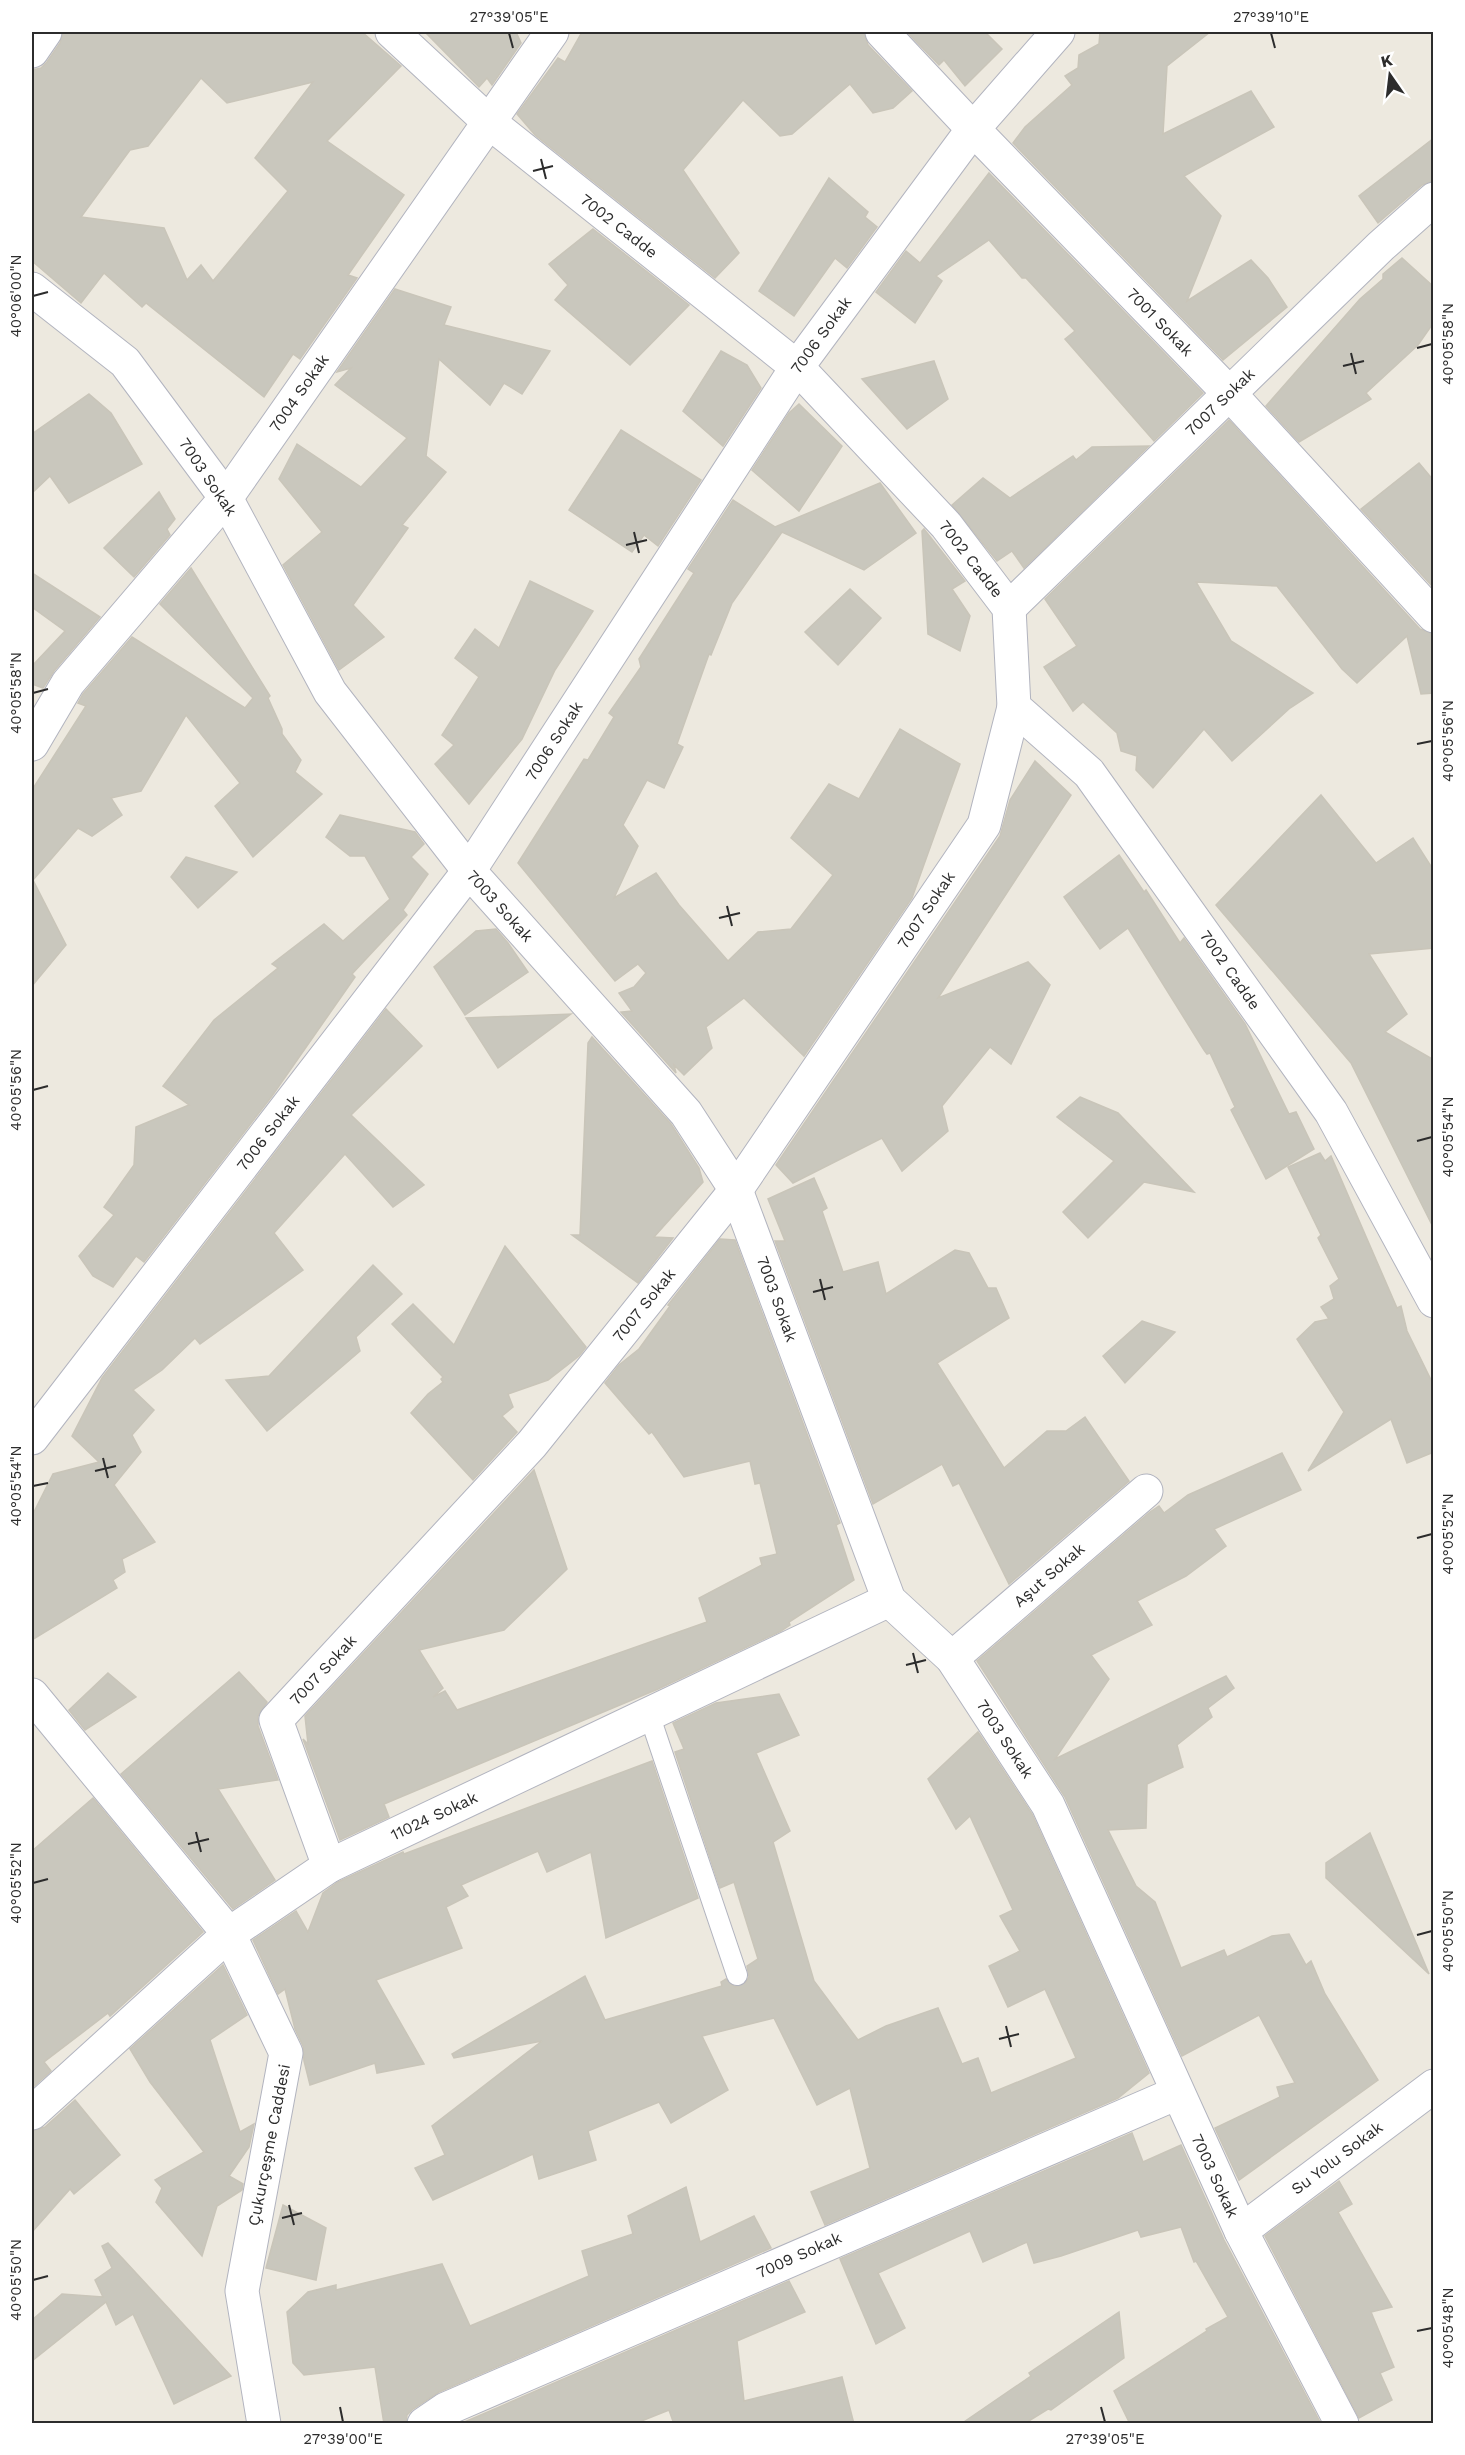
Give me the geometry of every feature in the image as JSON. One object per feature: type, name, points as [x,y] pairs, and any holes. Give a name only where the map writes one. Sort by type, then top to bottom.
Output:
[{"type":"street","points":[[32,51],[45,32]]},
{"type":"street","name":"7002 Cadde","points":[[392,32],[489,122],[797,367],[946,525],[1009,608],[1014,707],[1089,772],[1331,1112],[1434,1301]]},
{"type":"street","name":"7004 Sokak","points":[[32,744],[68,683],[226,498],[552,32]]},
{"type":"street","name":"7001 Sokak","points":[[882,32],[1229,393],[1434,616]]},
{"type":"street","name":"7006 Sokak","points":[[32,1438],[469,872],[797,367],[973,129],[1058,32]]},
{"type":"street","name":"7007 Sokak","points":[[1009,608],[1381,246],[1434,200]]},
{"type":"street","name":"7003 Sokak","points":[[32,289],[125,362],[226,498],[330,692],[469,872],[686,1113],[736,1190],[889,1600],[952,1658],[1048,1805],[1241,2231],[1342,2424]]},
{"type":"street","name":"7007 Sokak","points":[[329,1866],[276,1720],[532,1444],[736,1190],[984,825],[1014,707]]},
{"type":"street","name":"Aşut Sokak","points":[[952,1658],[1146,1491]]},
{"type":"street","name":"11024 Sokak","points":[[32,2113],[229,1934],[329,1866],[889,1600]]},
{"type":"street","name":"Çukurçeşme Caddesi","points":[[32,1695],[229,1934],[286,2053],[242,2291],[264,2424]]},
{"type":"street","name":"Su Yolu Sokak","points":[[1241,2231],[1434,2086]]},
{"type":"street","name":"7009 Sokak","points":[[424,2424],[457,2404],[1177,2093]]},
{"type":"lane","points":[[649,1713],[736,1975]]},
{"type":"building","points":[[63,32],[362,32],[401,66],[327,141],[404,195],[348,275],[357,278],[300,359],[293,354],[264,397],[146,303],[142,307],[104,273],[81,303],[32,261],[32,70],[41,68],[60,43]],"holes":[[[201,78],[227,103],[313,82],[255,158],[288,191],[213,281],[201,265],[187,280],[164,228],[81,217],[130,150],[148,146]]]},
{"type":"building","points":[[425,32],[516,32],[521,43],[492,85],[487,78],[479,87]]},
{"type":"building","points":[[582,32],[864,32],[868,45],[912,91],[893,108],[873,113],[850,84],[792,134],[780,136],[743,100],[683,170],[739,253],[715,278],[535,135],[517,114],[558,58],[565,62]]},
{"type":"building","points":[[907,32],[985,32],[1002,49],[965,86],[944,60],[939,65]]},
{"type":"building","points":[[1100,32],[1210,32],[1167,66],[1163,134],[1251,91],[1274,127],[1184,176],[1221,216],[1187,301],[1251,260],[1268,278],[1287,307],[1223,360],[1013,143],[1025,127],[1072,85],[1065,76],[1078,68],[1079,55],[1099,44]]},
{"type":"building","points":[[1434,138],[1434,181],[1422,185],[1378,223],[1359,196]]},
{"type":"building","points":[[989,173],[1203,393],[1154,441],[1065,339],[1075,331],[1026,278],[1022,278],[989,240],[936,276],[942,281],[915,323],[876,292],[906,251],[920,263]]},
{"type":"building","points":[[829,178],[868,212],[865,217],[877,227],[847,268],[835,258],[794,316],[759,291]]},
{"type":"building","points":[[593,229],[689,305],[630,365],[555,300],[568,285],[549,264]]},
{"type":"building","points":[[1402,258],[1434,287],[1434,322],[1418,345],[1366,393],[1371,399],[1299,442],[1266,406],[1360,299],[1383,279],[1383,274]]},
{"type":"building","points":[[395,289],[451,307],[444,325],[550,351],[522,394],[504,383],[490,405],[439,359],[426,456],[446,472],[402,525],[408,528],[353,605],[384,637],[339,670],[283,565],[322,532],[279,479],[297,444],[361,487],[407,438],[335,385],[351,368],[337,372]]},
{"type":"building","points":[[721,351],[747,365],[761,388],[723,446],[683,411]]},
{"type":"building","points":[[934,361],[948,399],[907,429],[862,379]]},
{"type":"building","points":[[89,394],[111,413],[142,464],[69,503],[50,476],[32,493],[32,434]]},
{"type":"building","points":[[799,404],[842,446],[799,511],[752,470],[789,413]]},
{"type":"building","points":[[1229,420],[1420,629],[1434,634],[1434,693],[1421,694],[1407,636],[1357,683],[1342,669],[1277,586],[1196,582],[1231,641],[1313,693],[1290,708],[1232,761],[1204,729],[1153,788],[1136,770],[1137,756],[1121,751],[1117,733],[1083,702],[1073,711],[1044,667],[1077,646],[1045,599]]},
{"type":"building","points":[[621,430],[701,480],[658,546],[644,535],[632,552],[569,510]]},
{"type":"building","points":[[1149,446],[1024,568],[1012,551],[997,561],[952,505],[983,478],[1010,498],[1073,456],[1076,460],[1092,447]]},
{"type":"building","points":[[1419,463],[1434,481],[1434,588],[1361,509]]},
{"type":"building","points":[[880,483],[916,533],[864,570],[782,532],[732,603],[711,655],[709,654],[677,744],[683,747],[664,788],[647,780],[623,825],[638,846],[614,898],[656,873],[679,905],[728,961],[758,932],[791,929],[833,875],[791,838],[829,784],[859,799],[900,729],[960,764],[912,898],[804,1056],[744,998],[706,1027],[712,1048],[684,1075],[674,1065],[676,1073],[621,1012],[632,1011],[619,993],[634,987],[646,973],[638,964],[615,981],[518,863],[584,759],[588,760],[614,717],[609,713],[641,667],[639,659],[694,573],[688,569],[733,500],[775,527]]},
{"type":"building","points":[[159,492],[175,519],[167,529],[170,535],[134,577],[104,548]]},
{"type":"building","points":[[924,529],[965,581],[952,589],[970,616],[960,651],[928,634],[922,531]]},
{"type":"building","points":[[191,568],[270,696],[268,698],[282,729],[282,734],[301,760],[295,772],[322,794],[253,857],[215,806],[240,783],[186,715],[141,791],[111,798],[122,815],[92,836],[78,828],[33,880],[66,945],[32,986],[32,790],[86,706],[78,703],[83,694],[132,637],[245,708],[253,698],[160,604]]},
{"type":"building","points":[[32,573],[100,617],[54,671],[43,688],[32,684],[32,666],[65,631],[32,607]]},
{"type":"building","points":[[530,581],[593,611],[555,670],[522,739],[469,804],[435,764],[454,745],[442,735],[479,677],[455,658],[475,629],[499,648]]},
{"type":"building","points":[[850,589],[881,618],[838,665],[805,632]]},
{"type":"building","points":[[1035,761],[1071,795],[938,998],[1028,962],[1050,985],[1011,1064],[990,1047],[942,1106],[948,1131],[902,1171],[882,1138],[793,1183],[776,1165],[1000,836],[1010,800]]},
{"type":"building","points":[[1321,795],[1376,863],[1413,838],[1434,871],[1434,948],[1369,954],[1407,1014],[1385,1032],[1434,1060],[1434,1229],[1351,1063],[1216,905]]},
{"type":"building","points":[[340,815],[415,832],[424,844],[411,857],[428,874],[403,910],[407,915],[352,974],[355,977],[272,1096],[144,1262],[136,1256],[113,1287],[93,1276],[79,1256],[114,1215],[104,1207],[134,1165],[136,1127],[189,1105],[163,1086],[214,1020],[278,968],[272,964],[324,924],[343,941],[390,899],[365,856],[350,856],[326,837]]},
{"type":"building","points":[[1119,855],[1144,892],[1146,890],[1180,943],[1184,938],[1245,1024],[1289,1114],[1296,1112],[1314,1149],[1266,1179],[1231,1110],[1235,1107],[1210,1053],[1207,1054],[1204,1050],[1128,928],[1100,949],[1064,897]]},
{"type":"building","points":[[186,857],[237,872],[198,908],[171,877]]},
{"type":"building","points":[[496,929],[528,972],[465,1015],[434,967],[476,931]]},
{"type":"building","points":[[386,1009],[422,1046],[351,1115],[424,1185],[393,1207],[345,1154],[274,1233],[303,1270],[200,1344],[195,1338],[162,1370],[133,1390],[154,1410],[132,1435],[141,1452],[114,1485],[155,1542],[122,1559],[125,1572],[113,1580],[117,1588],[32,1640],[32,1516],[53,1474],[99,1462],[72,1436],[102,1378]]},
{"type":"building","points":[[571,1014],[498,1068],[466,1018]]},
{"type":"building","points":[[592,1037],[671,1124],[699,1168],[703,1182],[654,1237],[673,1238],[638,1283],[572,1235],[580,1235],[588,1043]]},
{"type":"building","points":[[1080,1097],[1118,1113],[1194,1192],[1144,1182],[1088,1238],[1063,1212],[1114,1161],[1057,1117]]},
{"type":"building","points":[[1320,1153],[1325,1161],[1331,1156],[1397,1308],[1401,1306],[1407,1331],[1434,1386],[1434,1452],[1407,1463],[1391,1419],[1308,1471],[1344,1412],[1297,1339],[1315,1322],[1329,1319],[1321,1307],[1334,1299],[1330,1286],[1339,1279],[1318,1238],[1321,1235],[1288,1167]]},
{"type":"building","points":[[814,1178],[827,1208],[822,1211],[843,1272],[878,1262],[886,1294],[955,1250],[969,1253],[988,1288],[996,1288],[1009,1318],[937,1363],[1004,1468],[1047,1431],[1066,1431],[1085,1417],[1129,1481],[1009,1584],[959,1483],[953,1486],[942,1464],[873,1504],[775,1241],[785,1241],[768,1199]]},
{"type":"building","points":[[720,1239],[735,1240],[840,1523],[836,1525],[854,1580],[789,1622],[790,1625],[781,1631],[658,1689],[384,1804],[389,1817],[340,1840],[303,1739],[308,1744],[305,1716],[534,1470],[567,1569],[504,1630],[419,1650],[443,1688],[433,1697],[445,1691],[457,1710],[707,1622],[699,1598],[762,1565],[760,1558],[777,1554],[760,1483],[755,1484],[750,1461],[684,1477],[652,1432],[649,1434],[605,1383],[619,1365],[639,1349],[670,1306],[668,1305]]},
{"type":"building","points":[[505,1246],[586,1347],[579,1356],[548,1380],[508,1394],[513,1407],[502,1416],[517,1432],[473,1480],[411,1413],[428,1394],[443,1382],[441,1379],[443,1377],[392,1324],[413,1304],[454,1345]]},
{"type":"building","points":[[373,1265],[402,1294],[356,1337],[360,1351],[267,1431],[226,1380],[269,1376]]},
{"type":"building","points":[[1142,1321],[1175,1332],[1125,1383],[1103,1356]]},
{"type":"building","points":[[1282,1453],[1301,1490],[1214,1529],[1226,1546],[1186,1576],[1137,1601],[1152,1625],[1091,1655],[1109,1679],[1055,1759],[1226,1676],[1234,1688],[1208,1708],[1212,1717],[1177,1745],[1183,1767],[1147,1784],[1146,1828],[1108,1830],[1136,1886],[1155,1902],[1181,1968],[1224,1950],[1227,1957],[1272,1936],[1289,1934],[1306,1965],[1311,1961],[1325,1994],[1378,2080],[1239,2180],[1215,2128],[1280,2097],[1277,2087],[1295,2083],[1259,2015],[1182,2056],[1065,1797],[977,1661],[1150,1512],[1159,1506],[1164,1513],[1188,1495]]},
{"type":"building","points":[[239,1672],[267,1702],[258,1716],[258,1726],[278,1780],[218,1789],[275,1880],[233,1909],[121,1774]]},
{"type":"building","points":[[108,1673],[136,1697],[85,1730],[69,1710]]},
{"type":"building","points":[[779,1694],[799,1735],[756,1753],[790,1831],[773,1842],[814,1981],[858,2040],[886,2026],[938,2008],[962,2064],[978,2058],[991,2093],[1076,2058],[1045,1989],[1008,2007],[989,1966],[1020,1951],[1000,1916],[1013,1910],[970,1816],[956,1829],[928,1779],[978,1732],[1032,1814],[1149,2073],[1118,2098],[825,2225],[811,2192],[870,2168],[850,2088],[817,2105],[774,2018],[702,2036],[728,2090],[671,2123],[659,2102],[588,2131],[596,2160],[539,2179],[533,2154],[433,2200],[415,2168],[445,2155],[432,2126],[542,2041],[454,2058],[452,2054],[585,1976],[605,2020],[722,1986],[721,1982],[726,1979],[735,1987],[746,1982],[749,1977],[747,1966],[758,1959],[734,1882],[720,1888],[675,1752],[684,1749],[673,1723],[716,1703]]},
{"type":"building","points":[[652,1761],[698,1898],[606,1938],[591,1852],[547,1872],[538,1851],[461,1885],[468,1896],[446,1907],[462,1948],[376,1980],[424,2064],[377,2073],[375,2063],[310,2085],[303,2046],[295,2029],[285,1989],[278,1994],[253,1940],[296,1911],[308,1932],[323,1893],[338,1882],[403,1852],[404,1854]]},
{"type":"building","points":[[93,1798],[203,1932],[110,2016],[108,2013],[44,2062],[51,2071],[32,2088],[32,1851]]},
{"type":"building","points":[[1370,1833],[1429,1974],[1326,1878],[1326,1863]]},
{"type":"building","points":[[223,1965],[247,2015],[210,2040],[240,2132],[254,2124],[249,2147],[229,2176],[243,2184],[242,2190],[217,2206],[202,2256],[156,2202],[162,2188],[155,2180],[204,2152],[150,2082],[130,2049]]},
{"type":"building","points":[[75,2100],[120,2155],[74,2194],[70,2189],[32,2232],[32,2131],[45,2127]]},
{"type":"building","points":[[1132,2133],[1143,2162],[1181,2145],[1224,2240],[1321,2424],[1130,2424],[1114,2391],[1207,2331],[1206,2329],[1228,2317],[1196,2261],[1194,2262],[1181,2227],[1141,2237],[1138,2230],[1034,2263],[1027,2242],[983,2262],[970,2231],[878,2273],[905,2328],[876,2344],[840,2259]]},
{"type":"building","points":[[1339,2181],[1352,2204],[1338,2212],[1392,2307],[1371,2312],[1394,2367],[1380,2373],[1392,2400],[1359,2418],[1265,2236]]},
{"type":"building","points":[[686,2187],[700,2242],[754,2216],[771,2248],[439,2392],[413,2409],[407,2415],[406,2424],[384,2424],[375,2367],[304,2375],[293,2363],[287,2312],[308,2292],[336,2285],[336,2290],[442,2264],[470,2326],[589,2276],[582,2251],[633,2234],[628,2216]]},
{"type":"building","points":[[283,2205],[326,2228],[316,2280],[266,2268]]},
{"type":"building","points":[[108,2243],[231,2376],[174,2404],[133,2314],[116,2325],[106,2302],[32,2361],[32,2320],[62,2294],[103,2297],[95,2280],[112,2268],[102,2246]]},
{"type":"building","points":[[789,2281],[805,2312],[737,2341],[744,2401],[842,2377],[854,2424],[674,2424],[669,2410],[634,2424],[460,2424]]},
{"type":"building","points":[[1119,2312],[1124,2358],[1051,2410],[1048,2409],[1024,2424],[961,2424],[1031,2376],[1029,2373]]}]
